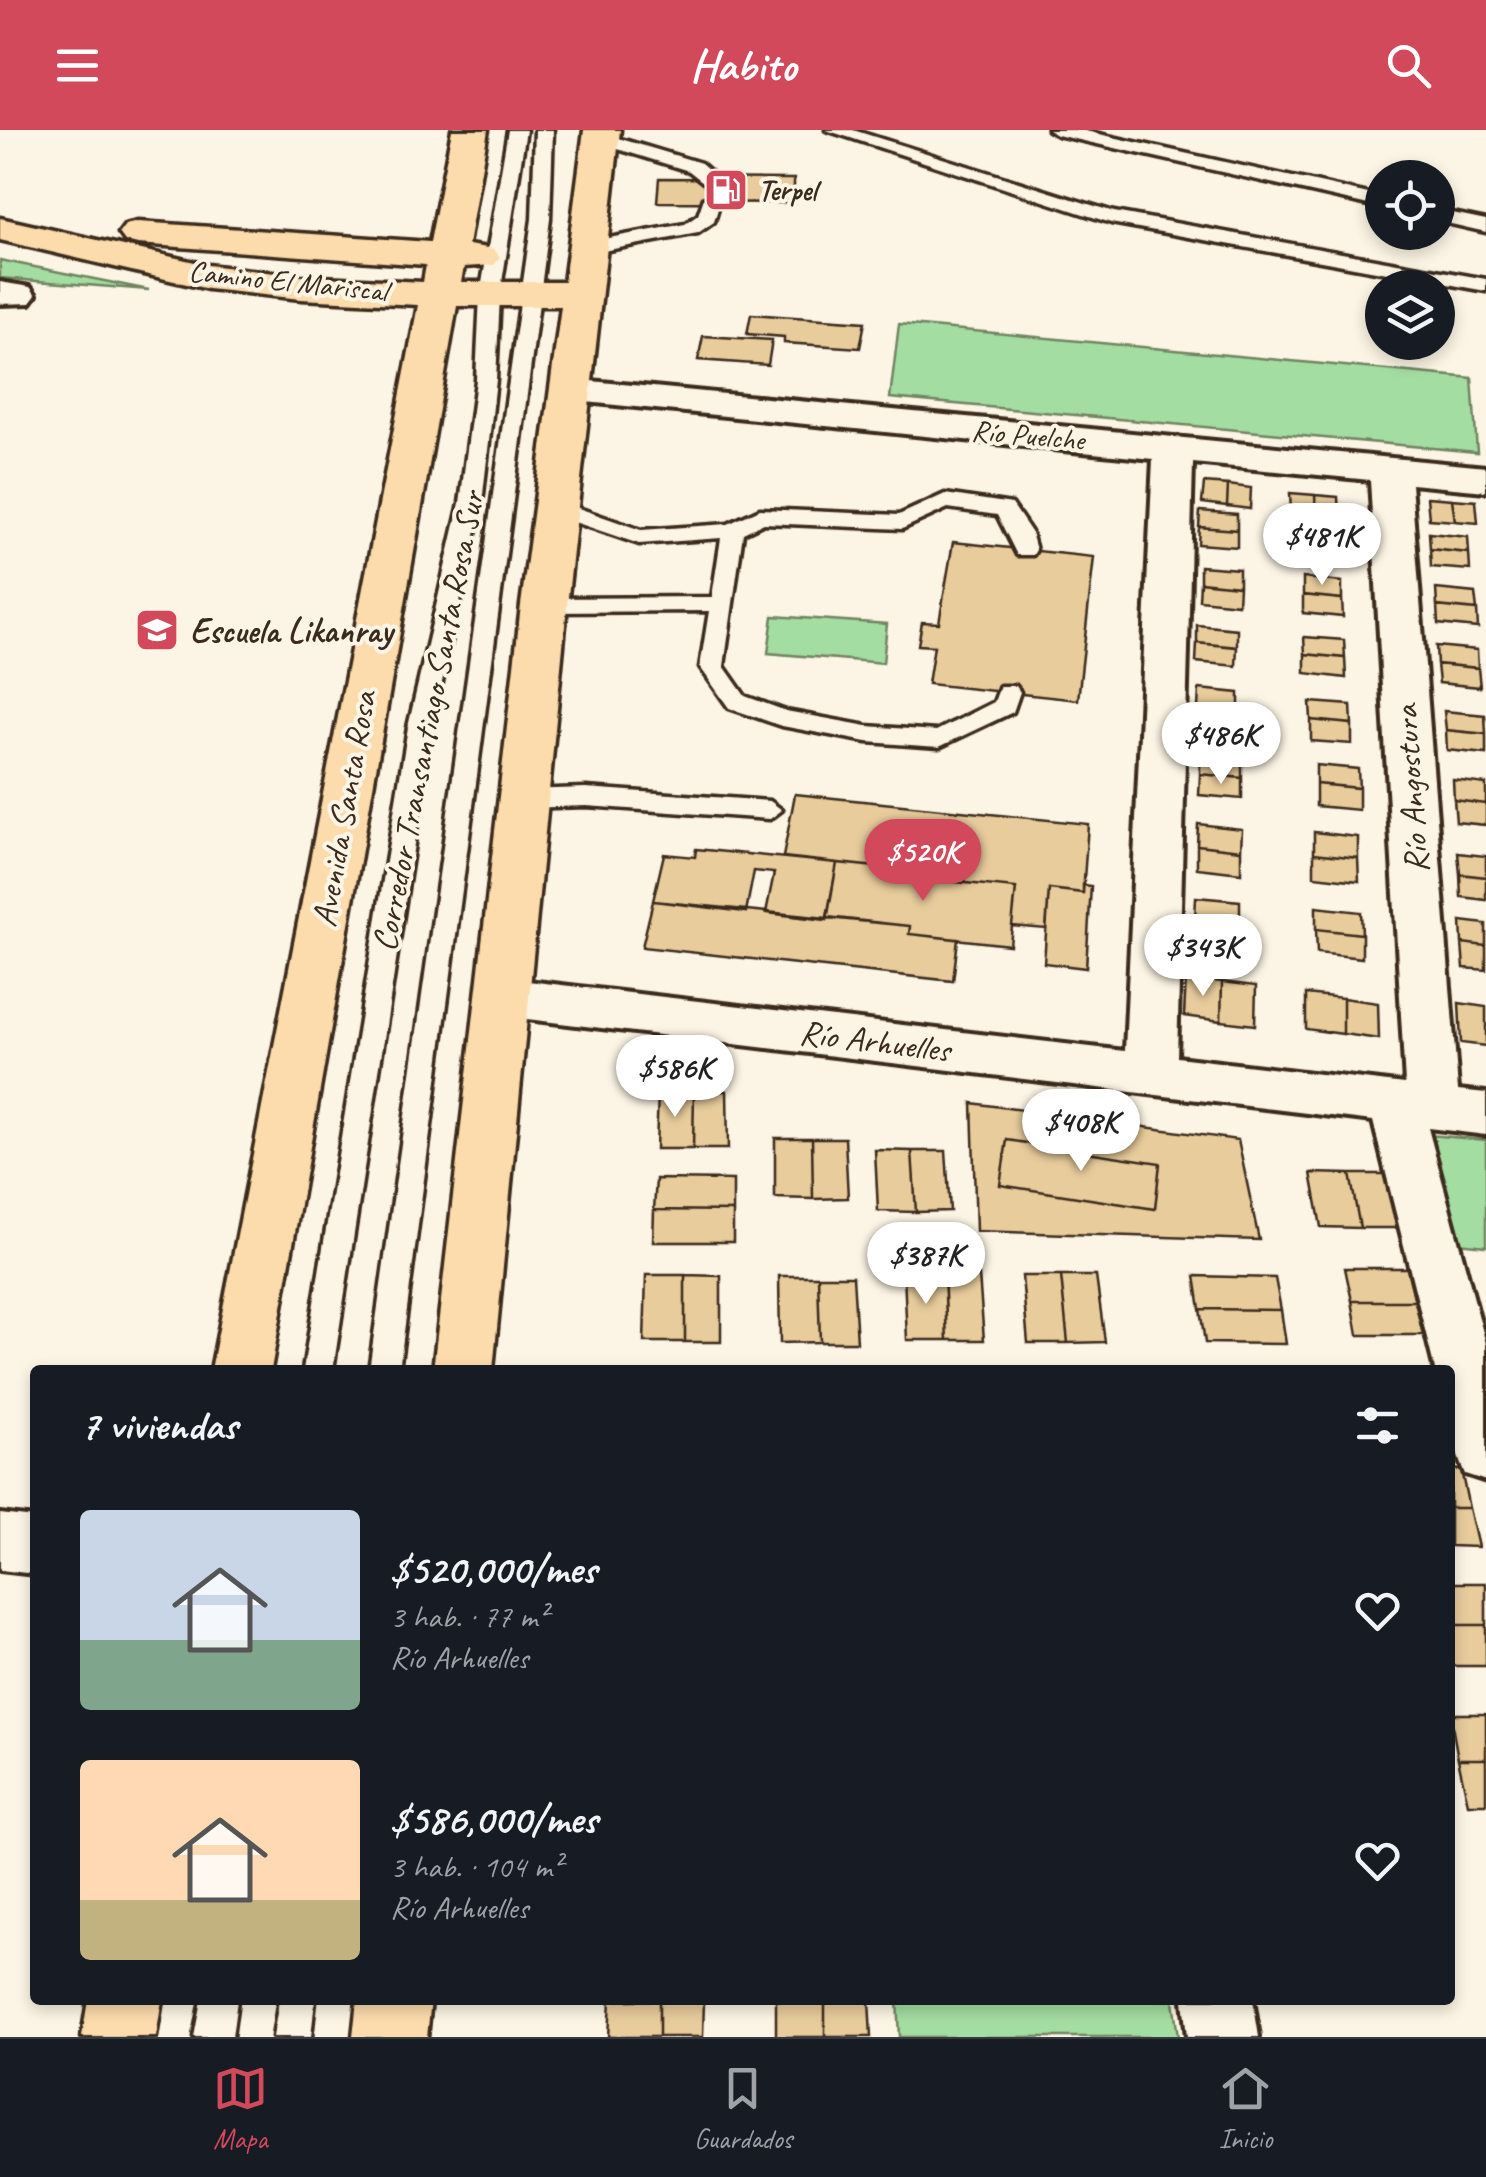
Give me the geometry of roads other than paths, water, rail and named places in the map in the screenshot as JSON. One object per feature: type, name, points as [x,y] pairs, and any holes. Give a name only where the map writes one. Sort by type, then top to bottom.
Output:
[{"type":"main road","name":"Avenida Santa Rosa","points":[[243,1365],[470,130]]},
{"type":"main road","points":[[464,1365],[544,605],[601,134]]},
{"type":"main road","name":"Camino El Mariscal","points":[[0,226],[204,276],[512,276],[585,267]]},
{"type":"main road","points":[[118,2037],[124,2005]]},
{"type":"main road","points":[[390,2037],[393,2005]]},
{"type":"street","name":"Río Puelche","points":[[570,392],[1486,479]]},
{"type":"street","points":[[1150,1074],[1173,449]]},
{"type":"street","name":"Río Angostura","points":[[1390,470],[1414,1105],[1486,1455]]},
{"type":"street","name":"Río Arhuelles","points":[[502,997],[1486,1114]]},
{"type":"street","points":[[0,1542],[30,1545]]},
{"type":"street","points":[[1219,2005],[1223,2037]]},
{"type":"lane","name":"Corredor Transantiago Santa Rosa Sur","points":[[385,1365],[512,276],[517,130]]},
{"type":"lane","name":"Corredor Transantiago Santa Rosa Sur","points":[[319,1365],[420,727],[471,503],[486,380],[512,276],[542,204],[544,130]]},
{"type":"lane","points":[[834,130],[1111,217],[1486,285]]},
{"type":"lane","points":[[1056,130],[1365,199]]},
{"type":"lane","points":[[601,134],[695,166],[710,178]]},
{"type":"lane","points":[[585,267],[691,229],[707,218],[711,202]]},
{"type":"lane","points":[[1455,220],[1486,226]]},
{"type":"lane","points":[[556,508],[640,537],[733,530],[760,516],[902,522],[945,501],[1004,510],[1020,532],[1025,550]]},
{"type":"lane","points":[[733,530],[712,667],[737,702],[782,718],[867,734],[939,739],[1005,706],[1008,692]]},
{"type":"lane","points":[[544,605],[721,604]]},
{"type":"lane","points":[[524,799],[586,797],[770,810]]},
{"type":"lane","points":[[214,2037],[218,2005]]},
{"type":"lane","points":[[292,2037],[296,2005]]},
{"type":"place","name":"Terpel","points":[[726,190]]},
{"type":"place","name":"Escuela Likanray","points":[[157,630]]}]
